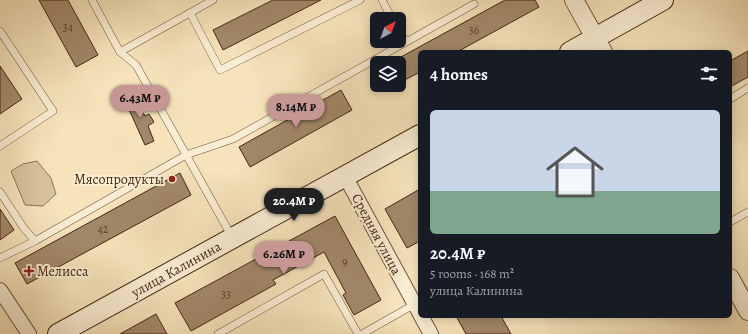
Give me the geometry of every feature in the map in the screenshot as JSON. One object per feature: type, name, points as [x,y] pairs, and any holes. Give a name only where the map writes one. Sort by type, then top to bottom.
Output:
[{"type":"main road","points":[[579,50],[600,45],[663,0]]},
{"type":"main road","name":"улица Калинина","points":[[58,334],[418,136]]},
{"type":"street","points":[[574,0],[600,45]]},
{"type":"street","name":"Средняя улица","points":[[345,176],[418,309]]},
{"type":"street","points":[[732,282],[748,311]]},
{"type":"street","points":[[0,290],[29,334]]},
{"type":"street","name":"Средняя улица","points":[[423,318],[431,334]]},
{"type":"lane","points":[[92,0],[120,52],[136,65],[144,82],[232,237]]},
{"type":"lane","points":[[120,52],[212,0]]},
{"type":"lane","points":[[190,13],[220,70],[360,0]]},
{"type":"lane","points":[[382,0],[388,12]]},
{"type":"lane","points":[[406,42],[474,4]]},
{"type":"lane","points":[[0,31],[53,111],[0,146]]},
{"type":"lane","points":[[0,258],[34,241],[186,155],[233,139],[395,48]]},
{"type":"lane","points":[[732,97],[748,88]]},
{"type":"lane","points":[[0,192],[34,241]]},
{"type":"lane","points":[[732,221],[748,212]]},
{"type":"lane","points":[[218,334],[324,274],[358,334]]},
{"type":"lane","points":[[362,334],[418,311]]},
{"type":"shaded area","points":[[37,161],[51,178],[56,194],[43,206],[25,205],[11,171],[23,164]]},
{"type":"building","points":[[39,0],[68,0],[98,55],[76,67]]},
{"type":"building","points":[[273,0],[321,0],[223,50],[213,30]]},
{"type":"building","points":[[505,0],[535,0],[539,7],[461,50],[418,50],[418,73],[406,79],[406,56],[403,56]]},
{"type":"building","points":[[748,51],[748,77],[732,86],[732,60]]},
{"type":"building","points":[[0,66],[22,99],[0,114]]},
{"type":"building","points":[[341,90],[352,110],[250,167],[239,147]]},
{"type":"building","points":[[132,94],[145,116],[149,114],[154,122],[148,126],[154,141],[145,145],[123,99]]},
{"type":"building","points":[[180,173],[191,195],[27,284],[15,263]]},
{"type":"building","points":[[418,190],[418,242],[407,248],[385,209]]},
{"type":"building","points":[[0,209],[14,230],[0,240]]},
{"type":"building","points":[[335,216],[381,300],[354,315],[343,295],[346,293],[324,252],[273,280],[276,284],[191,331],[175,303]]},
{"type":"building","points":[[156,314],[167,334],[120,334]]},
{"type":"building","points":[[457,318],[502,318],[511,334],[466,334]]},
{"type":"place","name":"Мясопродукты","points":[[172,179]]},
{"type":"place","name":"Мелисса","points":[[29,271]]}]
